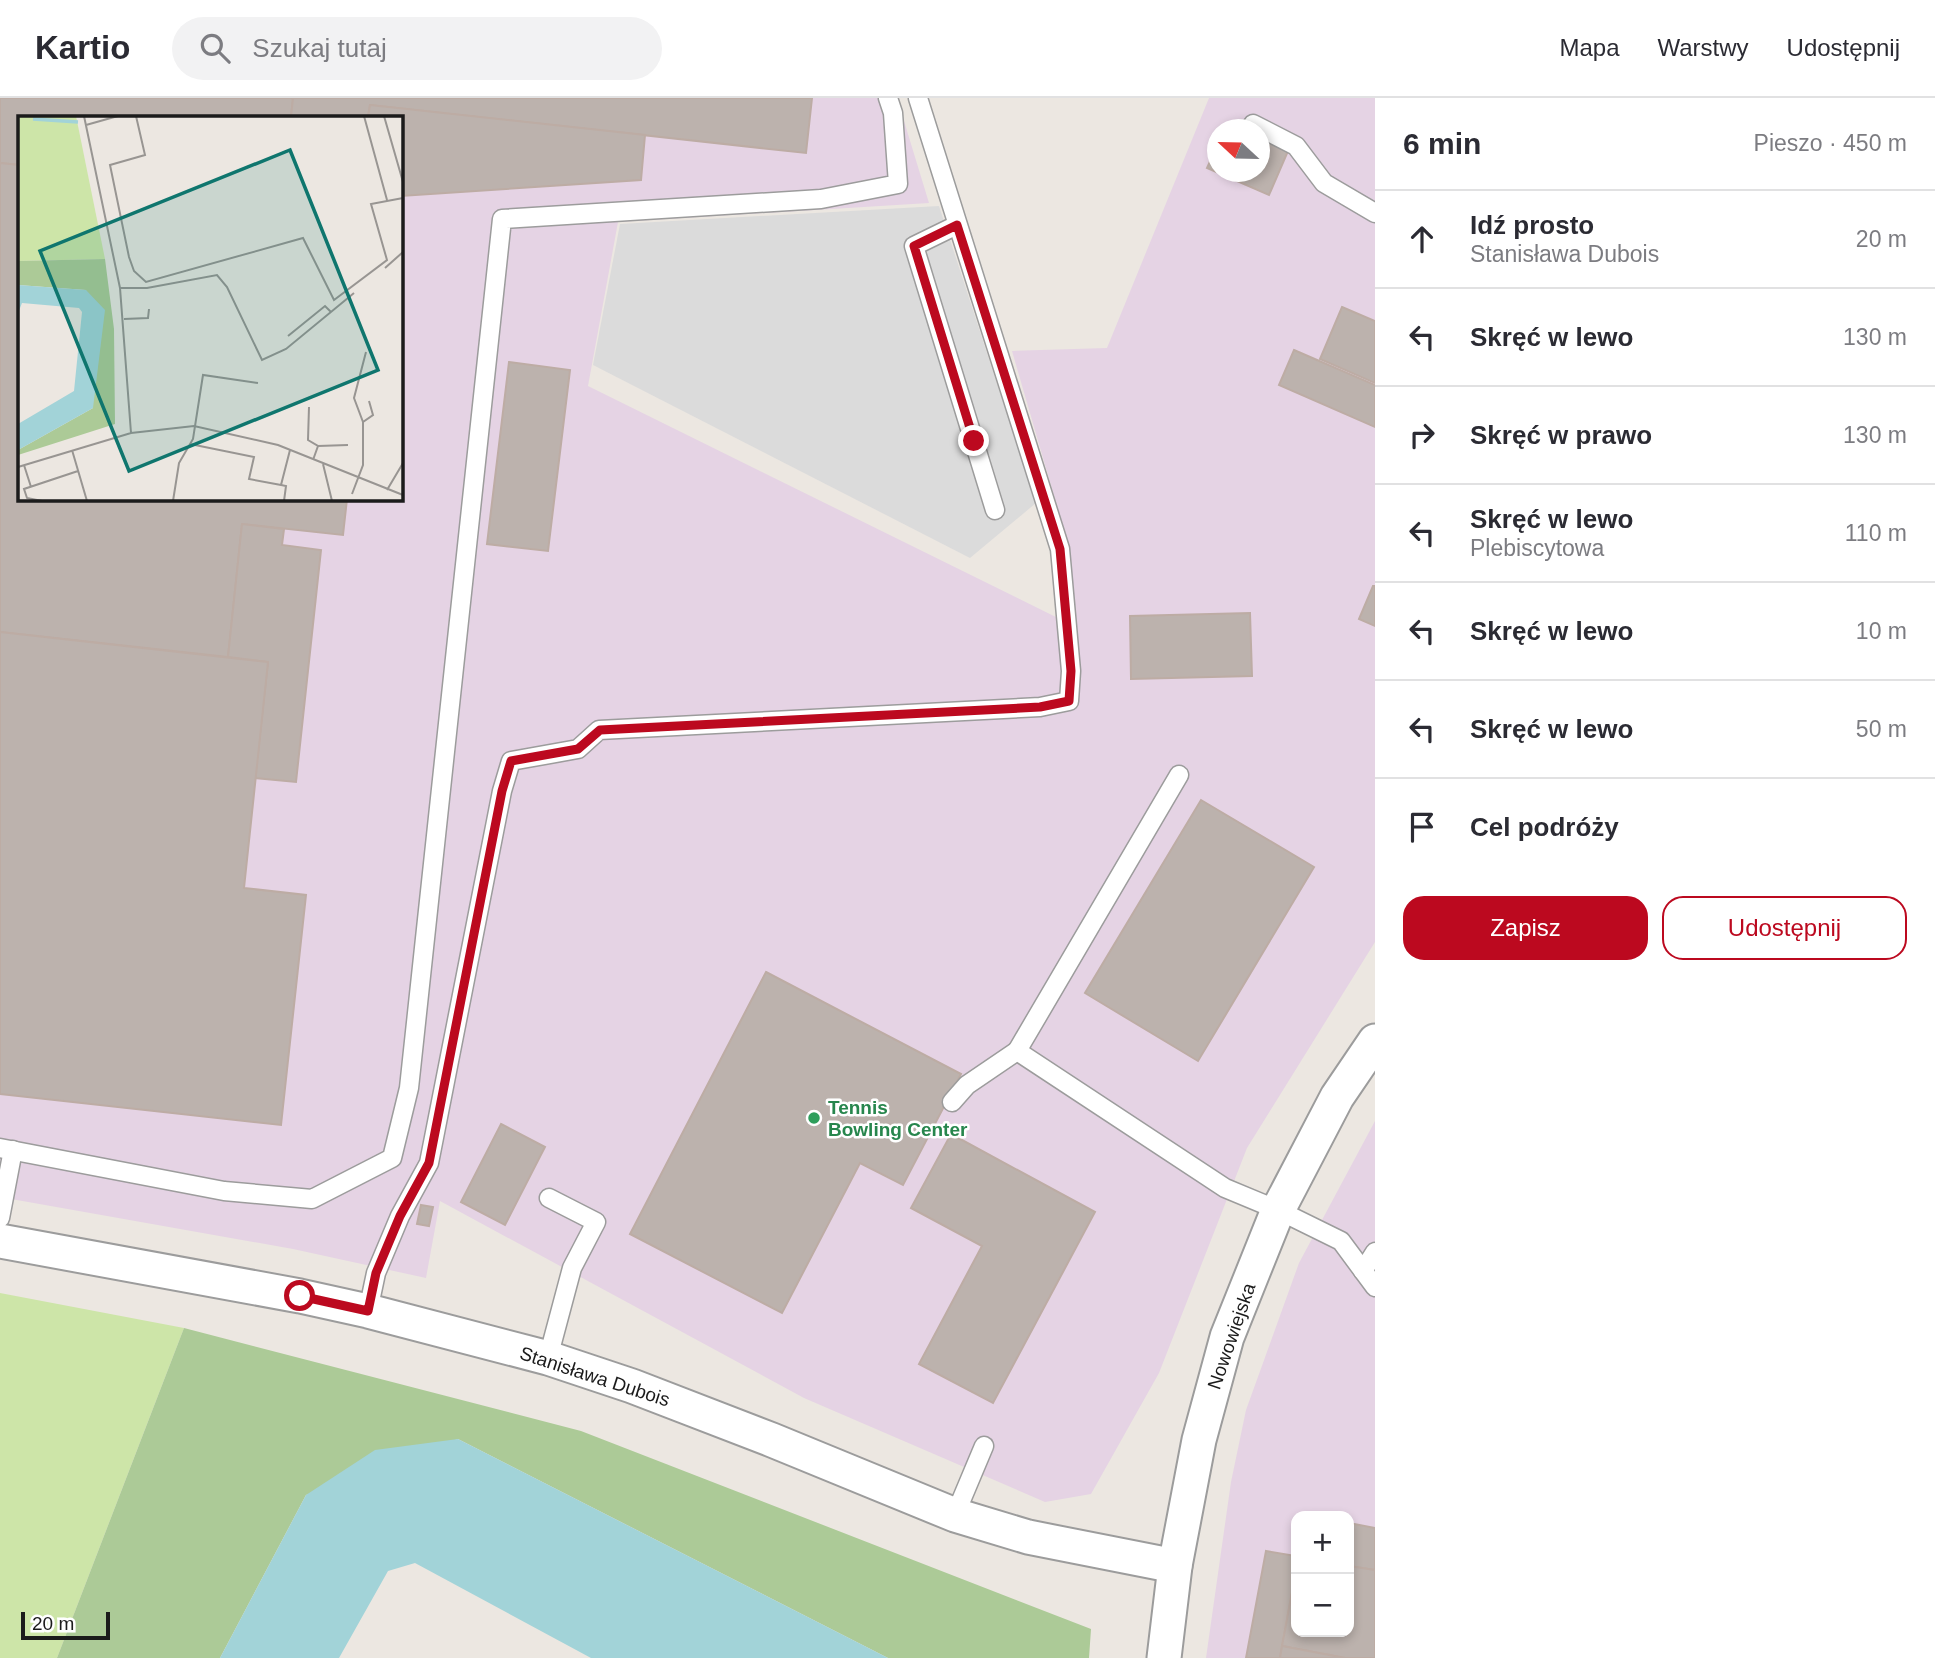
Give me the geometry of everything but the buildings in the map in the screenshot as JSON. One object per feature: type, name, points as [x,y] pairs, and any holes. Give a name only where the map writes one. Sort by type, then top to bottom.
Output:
[{"type":"street","name":"Nowowiejska","points":[[1164,1658],[1175,1566],[1199,1440],[1227,1337],[1278,1210],[1337,1097],[1375,1041]]},
{"type":"street","name":"Stanisława Dubois","points":[[0,1241],[300,1296],[548,1358],[632,1386],[955,1514],[1028,1536],[1175,1566]]},
{"type":"lane","points":[[0,1218],[6,1149],[224,1191],[312,1199],[392,1158],[409,1088],[502,219],[821,199],[898,184],[893,113],[888,98]]},
{"type":"lane","points":[[368,1311],[376,1273],[400,1216],[429,1163],[502,791],[511,761],[578,749],[600,730],[1040,707],[1069,701],[1071,671],[1060,549],[918,98]]},
{"type":"lane","points":[[1270,133],[1296,146],[1324,183],[1375,213]]},
{"type":"lane","points":[[957,225],[914,246],[995,510]]},
{"type":"lane","points":[[952,1102],[967,1085],[1017,1051],[1178,775]]},
{"type":"lane","points":[[1017,1051],[1225,1188],[1341,1241],[1375,1287]]},
{"type":"lane","points":[[548,1358],[572,1268],[596,1222],[549,1198]]},
{"type":"lane","points":[[1363,1271],[1375,1252]]},
{"type":"lane","points":[[955,1514],[984,1446]]},
{"type":"shaded area","points":[[0,98],[897,98],[929,203],[618,222],[588,386],[1074,626],[1068,544],[1012,351],[1107,348],[1209,98],[1375,98],[1375,942],[1247,1148],[1159,1373],[1091,1494],[1045,1502],[804,1398],[440,1201],[426,1278],[293,1249],[0,1197]]},
{"type":"shaded area","points":[[939,206],[1036,503],[970,558],[593,365],[620,224]]},
{"type":"shaded area","points":[[1375,1121],[1375,1658],[1206,1658],[1231,1482],[1246,1410],[1299,1263]]},
{"type":"green space","points":[[0,1293],[184,1328],[57,1658],[0,1658]]},
{"type":"green space","points":[[184,1328],[581,1431],[1091,1629],[1089,1658],[888,1658],[458,1439],[306,1495],[220,1658],[57,1658]]},
{"type":"water","points":[[458,1439],[888,1658],[591,1658],[415,1563],[388,1571],[339,1658],[220,1658],[306,1495],[375,1450]]},
{"type":"place","name":"Tennis Bowling Center","points":[[814,1118]]},
{"type":"route","points":[[300,1296],[368,1311],[376,1273],[400,1216],[429,1163],[502,791],[511,761],[578,749],[600,730],[1040,707],[1069,701],[1071,671],[1060,549],[957,225],[914,246],[974,441]]}]
